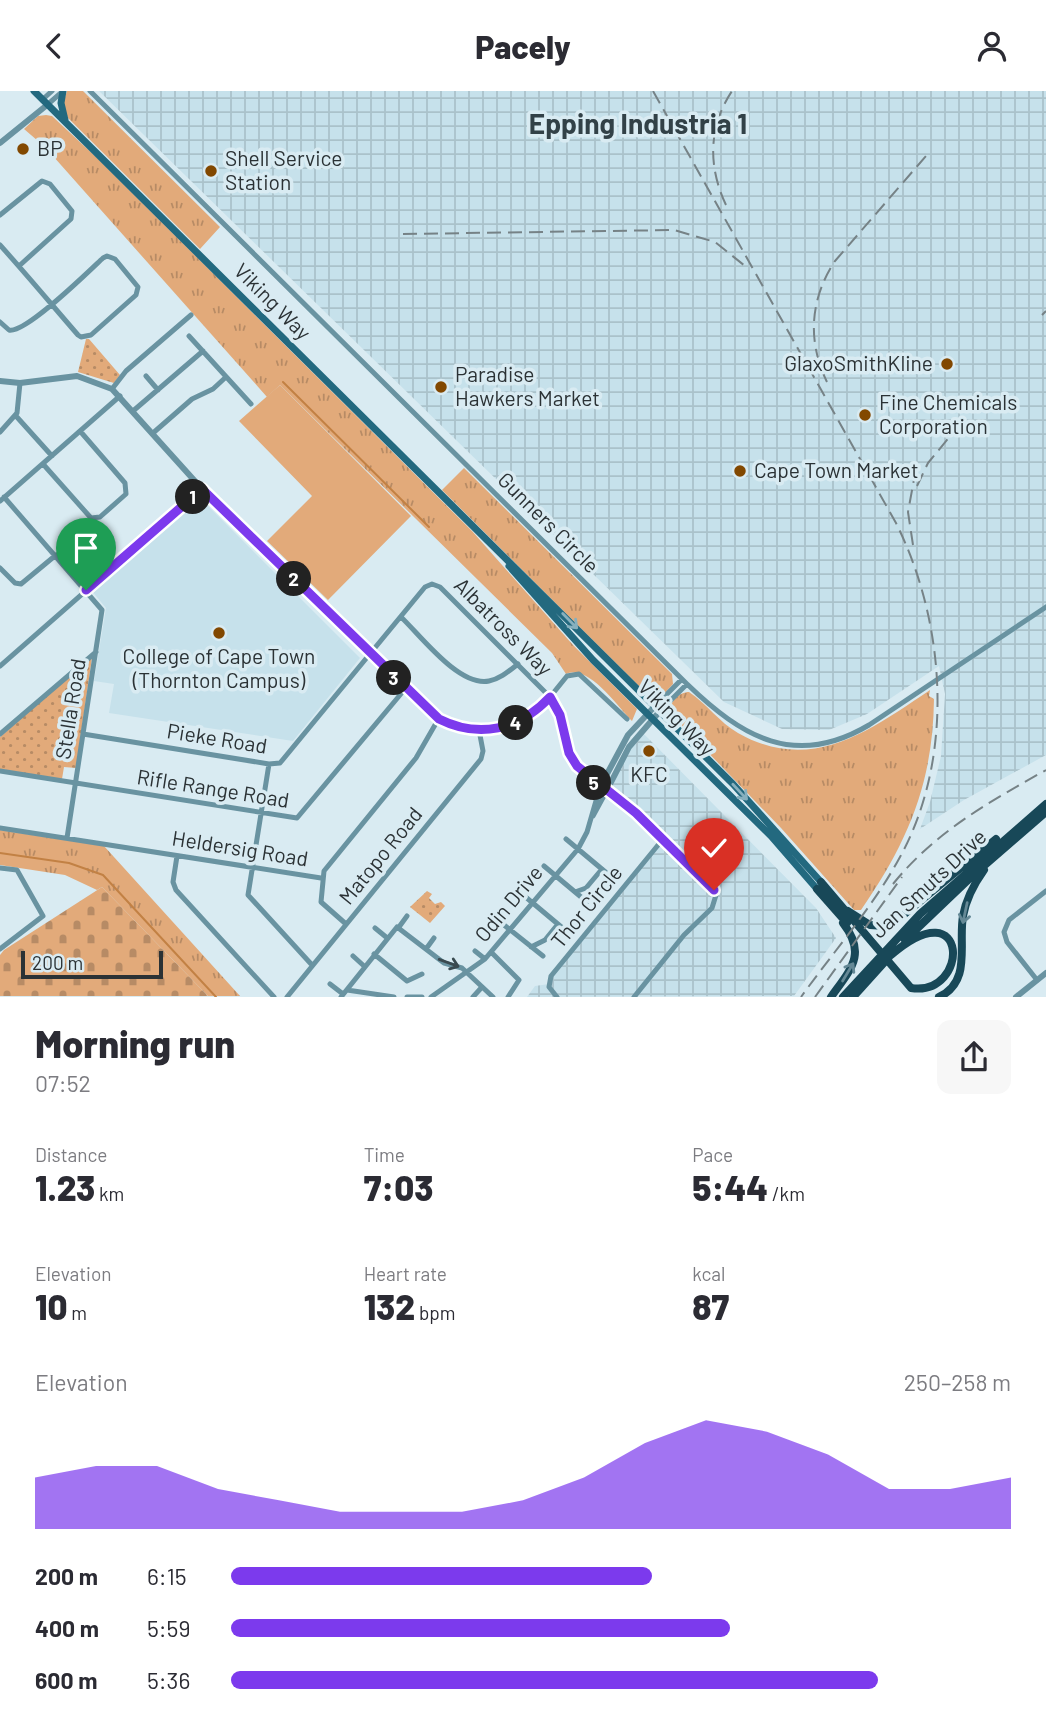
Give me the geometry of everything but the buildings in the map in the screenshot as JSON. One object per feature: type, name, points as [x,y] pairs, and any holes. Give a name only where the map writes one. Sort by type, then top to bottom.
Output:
[{"type":"main road","name":"Viking Way","points":[[34,91],[43,105],[67,124],[742,793],[819,886]]},
{"type":"main road","points":[[63,91],[61,106],[67,124]]},
{"type":"main road","name":"Viking Way","points":[[486,539],[536,599],[649,717],[819,886]]},
{"type":"main road","name":"Jan Smuts Drive","points":[[842,996],[928,906],[1046,804]]},
{"type":"main road","name":"Jan Smuts Drive","points":[[853,996],[891,955],[997,854],[1046,812]]},
{"type":"main road","points":[[848,920],[885,926],[896,921],[993,841],[1033,814]]},
{"type":"main road","points":[[939,996],[957,980],[965,906],[979,877],[997,854]]},
{"type":"main road","points":[[819,886],[902,989],[915,996]]},
{"type":"main road","points":[[831,996],[853,966],[855,944],[848,920]]},
{"type":"main road","points":[[890,971],[911,988],[928,993],[948,983],[955,960],[944,940],[929,935],[912,939],[891,955]]},
{"type":"street","points":[[43,105],[52,91]]},
{"type":"street","points":[[0,143],[63,91]]},
{"type":"street","name":"Gunners Circle","points":[[91,92],[687,684],[742,730],[772,742],[804,745],[831,741],[853,733],[1046,607]]},
{"type":"street","points":[[0,215],[42,181],[50,184],[72,211],[68,223],[19,266]]},
{"type":"street","points":[[0,245],[19,266],[51,304],[78,335],[91,335],[138,291],[137,285],[115,259],[105,257],[51,304],[19,331],[9,330],[1,324]]},
{"type":"street","points":[[112,389],[126,372],[191,315]]},
{"type":"street","points":[[189,336],[251,404]]},
{"type":"street","points":[[133,411],[203,351]]},
{"type":"street","points":[[0,381],[20,383],[77,376],[112,389],[202,489],[405,689],[439,719],[458,727],[479,730],[517,723],[550,697],[567,677],[579,674],[626,719]]},
{"type":"street","points":[[146,376],[158,390]]},
{"type":"street","points":[[153,433],[195,397],[210,391],[226,377]]},
{"type":"street","points":[[0,432],[16,416],[20,383]]},
{"type":"street","points":[[2,499],[120,396]]},
{"type":"street","points":[[16,416],[52,456]]},
{"type":"street","points":[[43,464],[87,516],[100,517],[126,494],[128,487],[80,431]]},
{"type":"street","points":[[0,666],[202,489]]},
{"type":"street","name":"Stella Road","points":[[2,499],[56,555],[102,610],[67,838]]},
{"type":"street","points":[[0,568],[15,583],[21,585],[56,555]]},
{"type":"street","name":"Pieke Road","points":[[83,734],[269,764],[283,761],[401,617],[432,584]]},
{"type":"street","name":"Albatross Way","points":[[432,584],[440,587],[550,697]]},
{"type":"street","points":[[401,617],[457,672],[469,679],[492,680],[518,664]]},
{"type":"street","points":[[0,734],[96,652]]},
{"type":"street","name":"Odin Drive","points":[[658,708],[682,679]]},
{"type":"street","name":"Odin Drive","points":[[431,996],[467,974],[492,953],[578,849],[628,735],[687,684]]},
{"type":"street","name":"Rifle Range Road","points":[[0,771],[295,818],[301,816],[405,689]]},
{"type":"street","points":[[550,697],[560,715],[572,759],[603,790],[636,813],[663,839],[712,888],[716,901],[634,996]]},
{"type":"street","name":"Heldersig Road","points":[[0,828],[321,878],[416,758],[439,719]]},
{"type":"street","name":"Matopo Road","points":[[287,996],[482,757],[479,730]]},
{"type":"street","points":[[269,764],[252,867],[250,898],[312,965]]},
{"type":"street","points":[[566,839],[610,875]]},
{"type":"street","name":"Thor Circle","points":[[557,996],[549,987],[551,976],[663,839]]},
{"type":"street","points":[[177,856],[173,885],[274,996]]},
{"type":"street","points":[[544,866],[587,902]]},
{"type":"street","points":[[0,867],[17,870],[43,916],[0,949]]},
{"type":"street","points":[[575,892],[586,888],[603,869]]},
{"type":"street","points":[[321,878],[322,904],[346,924]]},
{"type":"street","points":[[1037,980],[1007,942],[1004,932],[1009,921],[1046,891]]},
{"type":"street","points":[[522,894],[565,930]]},
{"type":"street","points":[[344,993],[386,937],[399,927],[407,916]]},
{"type":"street","points":[[499,921],[542,956]]},
{"type":"street","points":[[531,947],[545,940],[558,924]]},
{"type":"street","points":[[399,927],[444,963],[458,965],[493,996]]},
{"type":"street","points":[[375,928],[386,937]]},
{"type":"street","points":[[426,949],[434,938]]},
{"type":"street","points":[[475,951],[485,959]]},
{"type":"street","points":[[492,953],[519,980],[508,996]]},
{"type":"street","points":[[374,954],[407,981],[422,974]]},
{"type":"street","points":[[353,956],[364,966]]},
{"type":"street","points":[[1018,996],[1046,973]]},
{"type":"street","points":[[330,983],[344,993],[394,996]]},
{"type":"street","points":[[474,996],[482,987]]},
{"type":"street","points":[[407,996],[422,996]]},
{"type":"shaded area","points":[[99,91],[1046,91],[1046,755],[964,800],[920,829],[930,802],[941,756],[945,694],[939,666],[867,714],[829,730],[782,729],[724,702]]},
{"type":"shaded area","name":"College of Cape Town (Thornton Campus)","points":[[201,499],[360,658],[293,741],[109,713],[114,684],[94,681],[106,608],[91,590]]},
{"type":"shaded area","points":[[641,731],[816,908],[836,938],[794,996],[527,997],[535,986],[549,984],[550,978],[663,839],[636,812],[606,792]]},
{"type":"green space","points":[[67,91],[83,91],[220,227],[200,249],[68,118],[63,104]]},
{"type":"green space","points":[[38,116],[52,116],[97,158],[472,531],[573,645],[637,709],[632,721],[593,681],[584,675],[566,674],[552,653],[280,385],[267,397],[45,147],[24,129]]},
{"type":"green space","points":[[86,339],[89,339],[120,375],[114,383],[78,372]]},
{"type":"green space","points":[[280,385],[411,516],[328,600],[267,541],[312,496],[239,421]]},
{"type":"green space","points":[[464,468],[672,674],[673,684],[660,698],[651,698],[442,490]]},
{"type":"green space","points":[[90,658],[76,768],[64,767],[62,779],[0,769],[0,737]]},
{"type":"green space","points":[[930,690],[929,696],[934,699],[933,729],[929,758],[915,811],[892,860],[861,910],[854,910],[781,828],[669,712],[676,698],[689,692],[725,724],[765,745],[791,750],[815,748],[862,732]]},
{"type":"green space","points":[[0,830],[104,846],[240,996],[208,996],[102,887],[97,890],[65,875],[0,865]]},
{"type":"green space","points":[[102,887],[208,996],[0,996],[0,955],[4,950]]},
{"type":"green space","points":[[427,891],[432,894],[429,898],[435,904],[441,902],[445,906],[430,923],[410,907]]},
{"type":"waterway","points":[[283,382],[429,527]]},
{"type":"waterway","points":[[0,853],[69,863],[103,875],[216,997]]},
{"type":"railway","points":[[653,91],[896,523],[913,562],[934,646],[936,734],[930,777],[918,818],[900,857],[878,894],[801,997]]},
{"type":"railway","points":[[726,205],[716,176],[713,147],[718,119],[732,91]]},
{"type":"railway","points":[[827,382],[816,351],[814,336],[820,290],[835,261],[926,156]]},
{"type":"railway","points":[[403,234],[674,230],[715,242],[745,266]]},
{"type":"railway","points":[[1042,315],[1046,311]]},
{"type":"railway","points":[[917,486],[928,463],[961,423]]},
{"type":"railway","points":[[913,545],[908,512],[915,474]]},
{"type":"railway","points":[[893,884],[909,865],[964,819],[1046,770]]},
{"type":"railway","points":[[815,997],[902,877]]},
{"type":"place","name":"BP","points":[[23,149]]},
{"type":"place","name":"Shell Service Station","points":[[211,171]]},
{"type":"place","name":"GlaxoSmithKline","points":[[947,364]]},
{"type":"place","name":"Paradise Hawkers Market","points":[[441,387]]},
{"type":"place","name":"Fine Chemicals Corporation","points":[[865,415]]},
{"type":"place","name":"Cape Town Market","points":[[740,471]]},
{"type":"place","name":"College of Cape Town (Thornton Campus)","points":[[219,633]]},
{"type":"place","name":"KFC","points":[[649,751]]},
{"type":"district","name":"Epping Industria 1","points":[[638,124]]},
{"type":"route","points":[[86,590],[202,489],[420,704],[439,719],[468,729],[502,728],[530,715],[550,697],[560,715],[569,753],[577,766],[592,781],[636,813],[714,890]]}]
